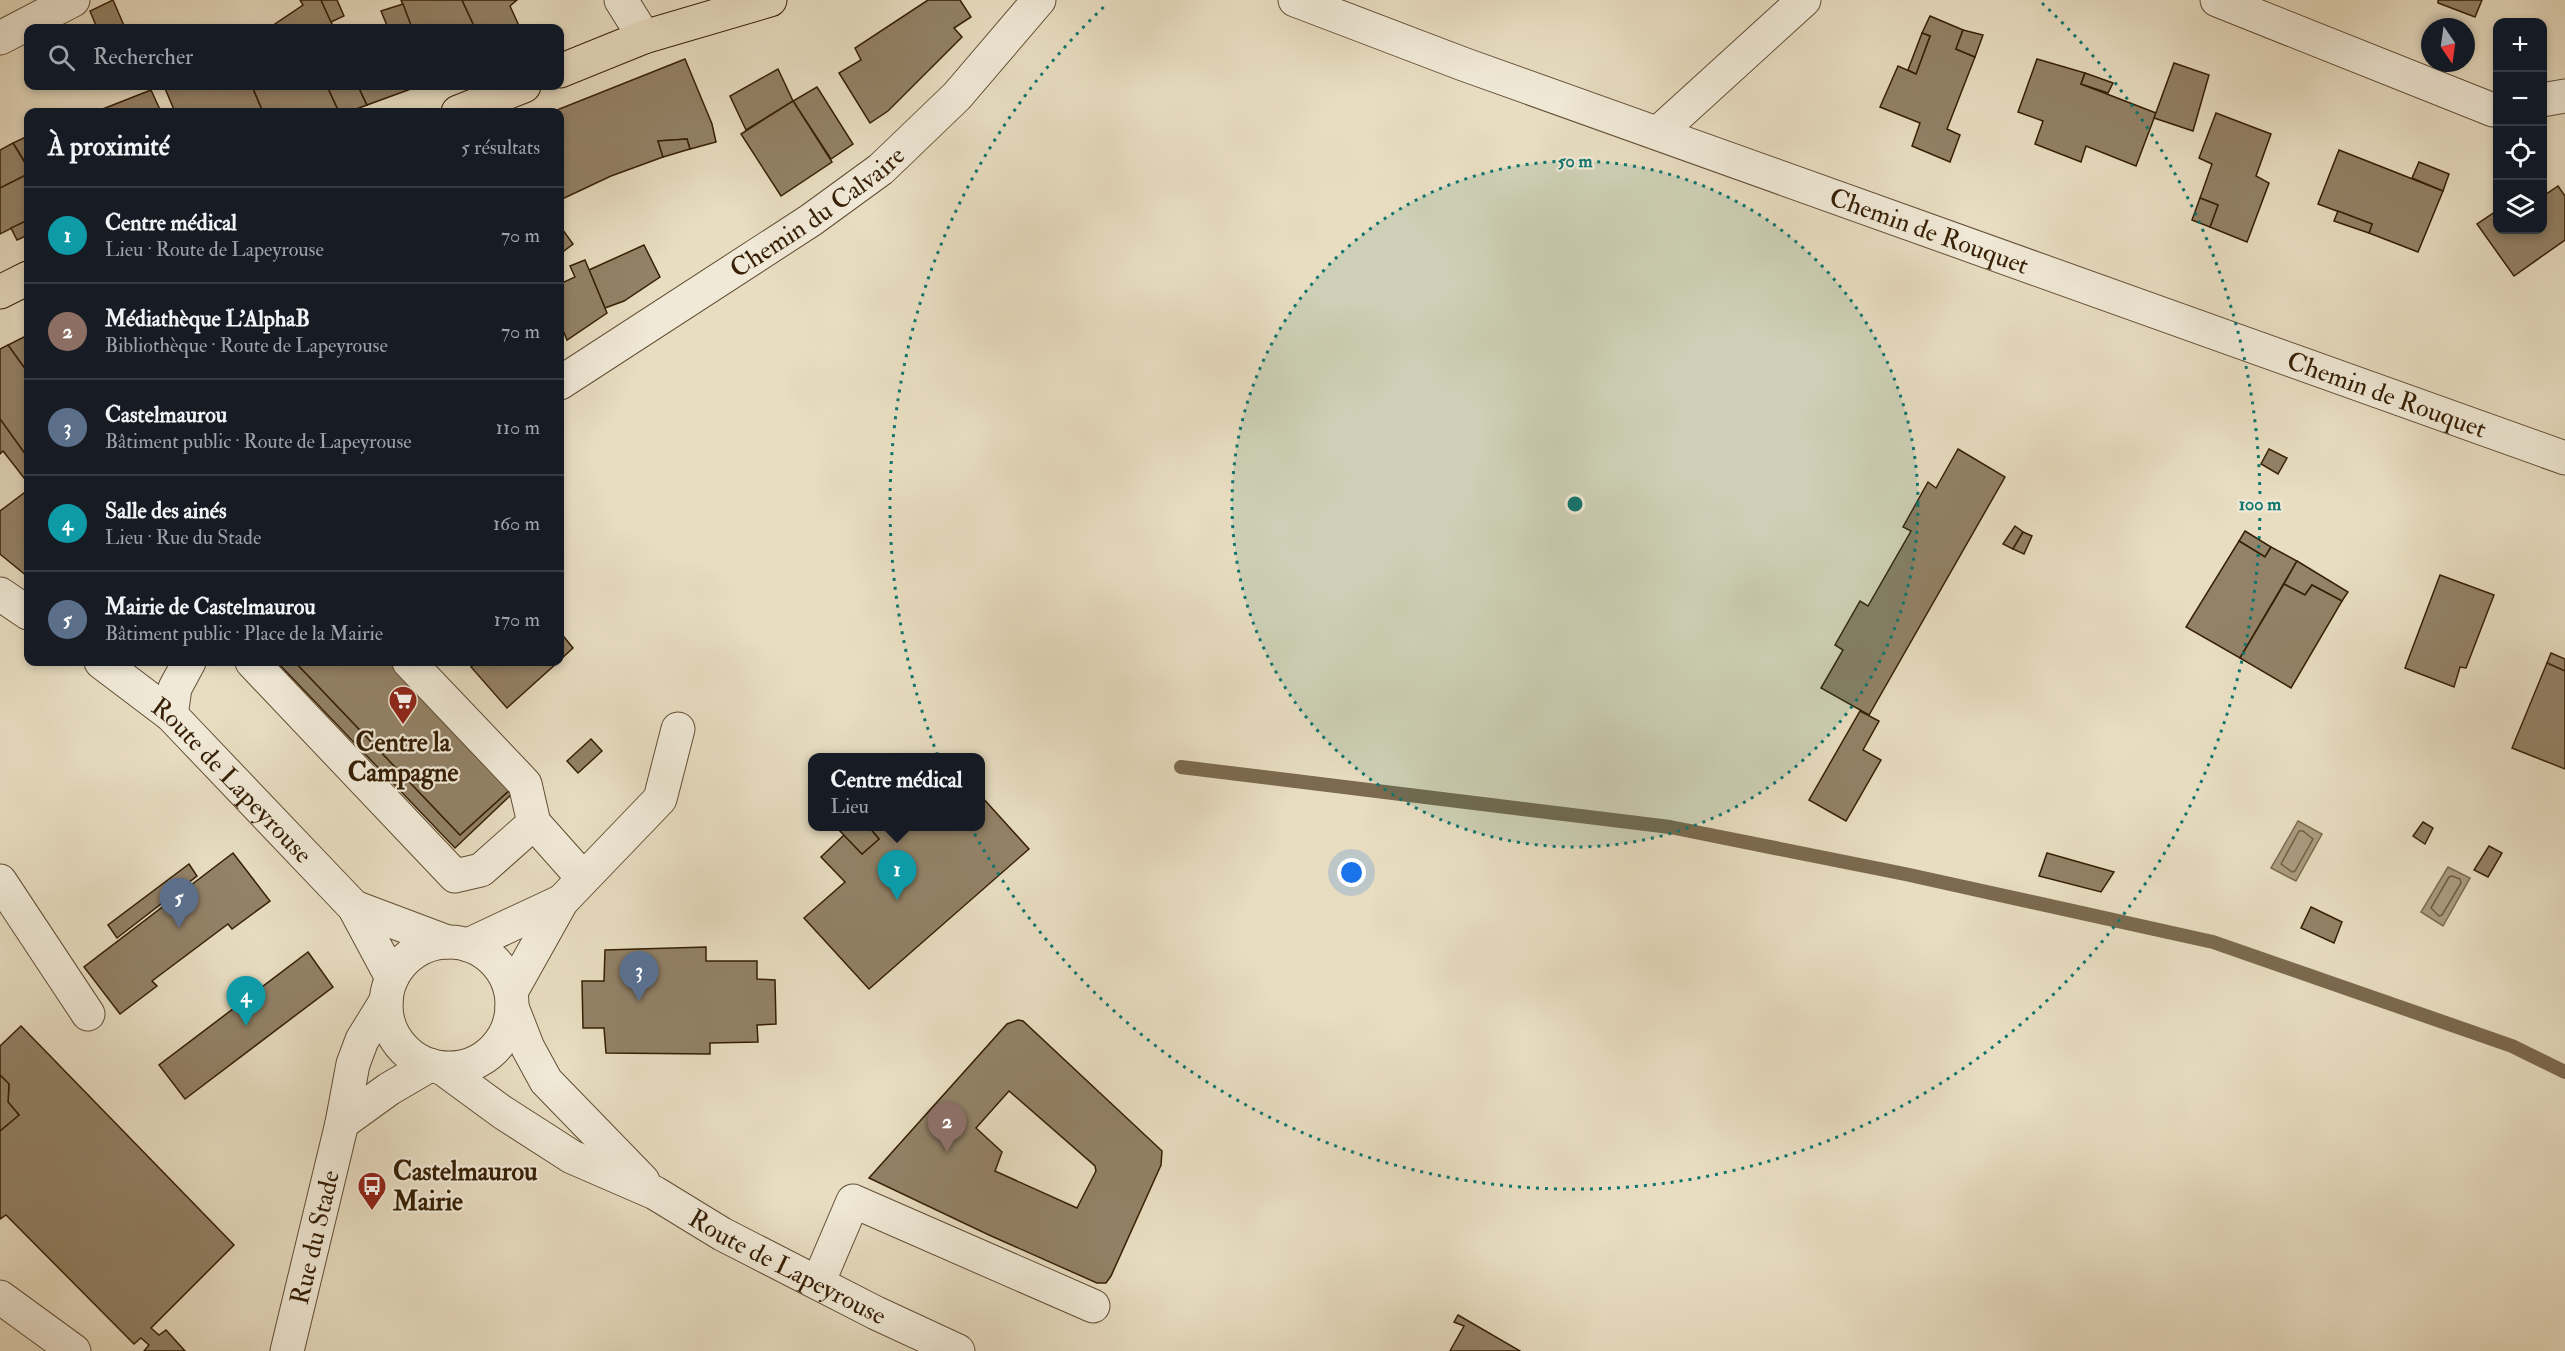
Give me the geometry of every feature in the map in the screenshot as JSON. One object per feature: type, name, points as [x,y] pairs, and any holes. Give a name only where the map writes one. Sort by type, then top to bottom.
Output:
[{"type":"main road","points":[[644,37],[711,0]]},
{"type":"main road","points":[[564,69],[644,37],[770,0]]},
{"type":"main road","points":[[468,108],[514,90]]},
{"type":"main road","points":[[0,292],[24,280]]},
{"type":"street","points":[[27,24],[73,0]]},
{"type":"street","points":[[621,0],[644,37]]},
{"type":"street","name":"Chemin du Calvaire","points":[[564,380],[811,220],[881,169],[957,96],[1039,0]]},
{"type":"street","name":"Chemin de Rouquet","points":[[1295,0],[1463,64],[2565,458]]},
{"type":"street","points":[[1658,133],[1804,0]]},
{"type":"street","points":[[2217,0],[2493,110]]},
{"type":"street","points":[[0,38],[24,26]]},
{"type":"street","points":[[2547,99],[2565,96]]},
{"type":"street","points":[[0,594],[24,610]]},
{"type":"street","name":"Route de Lapeyrouse","points":[[106,666],[171,716],[354,908],[389,989]]},
{"type":"street","points":[[171,716],[176,688],[187,666]]},
{"type":"street","points":[[256,666],[455,876],[481,870],[534,823]]},
{"type":"street","points":[[413,666],[525,784],[534,823],[573,890]]},
{"type":"street","points":[[573,890],[457,943],[430,945],[415,952],[401,963],[389,989],[387,1018],[397,1041],[415,1058],[436,1066],[463,1067],[482,1059],[498,1045],[508,1027],[512,1000],[573,890],[660,799],[678,729]]},
{"type":"street","points":[[0,881],[88,1014]]},
{"type":"street","name":"Route de Lapeyrouse","points":[[354,908],[457,943]]},
{"type":"street","points":[[457,943],[483,951],[496,962],[506,976],[512,1000]]},
{"type":"street","name":"Rue du Stade","points":[[286,1351],[329,1168],[342,1123],[352,1064],[389,989]]},
{"type":"street","name":"Route de Lapeyrouse","points":[[512,1000],[528,1048],[546,1081],[655,1193]]},
{"type":"street","points":[[342,1123],[389,1089],[436,1066]]},
{"type":"street","name":"Route de Lapeyrouse","points":[[436,1066],[572,1157],[655,1193],[722,1234],[945,1348]]},
{"type":"street","points":[[818,1283],[853,1201],[1093,1306]]},
{"type":"street","points":[[0,1297],[74,1351]]},
{"type":"water","points":[[2298,821],[2322,834],[2296,881],[2271,868]]},
{"type":"water","points":[[2448,867],[2470,878],[2443,926],[2421,912]]},
{"type":"building","points":[[113,0],[123,24],[95,24],[90,11]]},
{"type":"building","points":[[300,0],[321,0],[332,24],[275,24],[303,5]]},
{"type":"building","points":[[321,0],[337,0],[344,16],[331,22]]},
{"type":"building","points":[[401,0],[462,0],[473,24],[410,24]]},
{"type":"building","points":[[462,0],[517,0],[510,6],[518,24],[473,24]]},
{"type":"building","points":[[928,0],[960,0],[971,17],[954,28],[962,37],[888,111],[870,123],[839,73],[861,60],[855,48]]},
{"type":"building","points":[[2438,0],[2482,0],[2475,17],[2438,3]]},
{"type":"building","points":[[403,4],[410,24],[386,24],[381,11]]},
{"type":"building","points":[[1930,16],[1963,30],[1956,49],[1975,57],[1947,129],[1960,135],[1950,162],[1912,146],[1920,123],[1880,107],[1898,66],[1916,74],[1930,36],[1922,33]]},
{"type":"building","points":[[1963,30],[1983,35],[1975,57],[1956,49]]},
{"type":"building","points":[[1922,33],[1930,36],[1916,74],[1908,70]]},
{"type":"building","points":[[685,59],[712,124],[716,142],[690,149],[687,139],[658,141],[663,157],[611,176],[564,198],[564,108],[562,108]]},
{"type":"building","points":[[2037,59],[2085,73],[2081,84],[2156,113],[2136,166],[2086,146],[2081,162],[2035,144],[2043,121],[2018,112]]},
{"type":"building","points":[[2174,63],[2209,75],[2193,131],[2154,118]]},
{"type":"building","points":[[778,69],[793,101],[746,130],[730,96]]},
{"type":"building","points":[[2085,73],[2113,83],[2108,93],[2081,84]]},
{"type":"building","points":[[817,87],[853,144],[831,159],[793,101]]},
{"type":"building","points":[[151,90],[159,108],[105,108]]},
{"type":"building","points":[[166,90],[254,90],[261,108],[173,108]]},
{"type":"building","points":[[254,90],[329,90],[337,108],[261,108]]},
{"type":"building","points":[[329,90],[360,90],[367,105],[359,108],[337,108]]},
{"type":"building","points":[[360,90],[408,90],[367,105]]},
{"type":"building","points":[[793,101],[832,162],[781,196],[741,134]]},
{"type":"building","points":[[2216,113],[2271,134],[2256,176],[2269,183],[2247,242],[2210,227],[2218,205],[2200,198],[2212,164],[2199,158]]},
{"type":"building","points":[[24,138],[24,161],[13,143]]},
{"type":"building","points":[[687,139],[690,149],[663,157],[658,141]]},
{"type":"building","points":[[13,143],[24,161],[24,176],[0,188],[0,150]]},
{"type":"building","points":[[2339,150],[2443,191],[2418,252],[2369,233],[2372,224],[2318,204]]},
{"type":"building","points":[[2419,162],[2449,174],[2443,191],[2412,178]]},
{"type":"building","points":[[24,176],[24,222],[0,234],[0,188]]},
{"type":"building","points":[[2558,186],[2565,196],[2565,240],[2514,276],[2477,224],[2493,213],[2493,234],[2547,234],[2547,194]]},
{"type":"building","points":[[2200,198],[2218,205],[2210,227],[2192,220]]},
{"type":"building","points":[[2338,211],[2372,224],[2369,233],[2334,221]]},
{"type":"building","points":[[24,222],[24,237],[17,240],[11,228]]},
{"type":"building","points":[[564,232],[573,244],[564,251]]},
{"type":"building","points":[[644,245],[660,277],[624,301],[605,308],[589,270]]},
{"type":"building","points":[[585,260],[607,313],[567,340],[564,333],[564,282],[575,277],[570,266]]},
{"type":"building","points":[[24,337],[24,367],[8,345]]},
{"type":"building","points":[[8,345],[24,367],[24,452],[0,419],[0,349]]},
{"type":"building","points":[[0,419],[24,452],[24,478],[3,451],[0,454]]},
{"type":"building","points":[[1958,449],[2005,477],[1869,715],[1821,688],[1843,650],[1835,645],[1860,601],[1868,606],[1911,531],[1903,527],[1928,482],[1936,488]]},
{"type":"building","points":[[2269,449],[2287,458],[2278,474],[2261,464]]},
{"type":"building","points":[[24,493],[24,574],[0,554],[0,511]]},
{"type":"building","points":[[2015,526],[2023,532],[2013,549],[2003,544]]},
{"type":"building","points":[[2245,531],[2271,547],[2265,557],[2239,541]]},
{"type":"building","points":[[2023,532],[2032,536],[2024,554],[2013,549]]},
{"type":"building","points":[[2239,541],[2265,557],[2271,547],[2297,561],[2240,658],[2186,627]]},
{"type":"building","points":[[2297,561],[2348,592],[2342,601],[2312,585],[2305,595],[2284,584]]},
{"type":"building","points":[[2440,575],[2494,595],[2466,668],[2460,667],[2454,687],[2405,668]]},
{"type":"building","points":[[2284,584],[2305,595],[2312,585],[2342,601],[2291,688],[2240,658]]},
{"type":"building","points":[[564,637],[573,648],[564,656]]},
{"type":"building","points":[[2551,653],[2565,659],[2565,671],[2547,663]]},
{"type":"building","points":[[2547,663],[2565,671],[2565,769],[2512,748]]},
{"type":"building","points":[[281,666],[299,666],[460,835],[512,788],[515,791],[455,848]]},
{"type":"building","name":"Centre la Campagne","points":[[299,666],[394,666],[512,788],[460,835]]},
{"type":"building","points":[[472,666],[554,666],[507,708]]},
{"type":"building","points":[[1860,711],[1879,721],[1863,750],[1881,760],[1846,821],[1809,800]]},
{"type":"building","points":[[591,739],[602,751],[578,773],[567,761]]},
{"type":"building","points":[[985,800],[1029,849],[869,989],[804,918],[845,882],[821,857],[844,835],[862,854],[879,839],[872,831],[985,831]]},
{"type":"building","points":[[2423,822],[2433,828],[2425,844],[2413,836]]},
{"type":"building","points":[[840,831],[872,831],[879,839],[862,854]]},
{"type":"building","points":[[2489,846],[2502,853],[2488,877],[2474,870]]},
{"type":"building","points":[[233,853],[270,901],[232,929],[228,924],[152,981],[157,986],[120,1014],[84,967]]},
{"type":"building","points":[[2047,853],[2114,872],[2101,892],[2039,876]]},
{"type":"building","points":[[189,864],[197,876],[117,938],[108,925]]},
{"type":"building","points":[[2311,907],[2342,922],[2334,943],[2301,928]]},
{"type":"building","points":[[706,947],[706,961],[757,961],[757,979],[775,980],[776,1024],[757,1025],[758,1042],[710,1043],[710,1054],[606,1053],[604,1028],[583,1028],[582,981],[604,981],[605,950]]},
{"type":"building","points":[[308,952],[333,987],[185,1099],[159,1065]]},
{"type":"building","points":[[1018,1020],[1023,1021],[1162,1151],[1161,1165],[1106,1283],[1097,1283],[869,1178],[1007,1024]],"holes":[[[1009,1091],[1095,1166],[1096,1171],[1077,1208],[995,1171],[1002,1152],[976,1128]]]},
{"type":"building","points":[[21,1026],[234,1245],[151,1328],[159,1335],[166,1330],[185,1351],[144,1351],[149,1345],[141,1338],[134,1344],[6,1215],[0,1219],[0,1131],[19,1115],[8,1102],[9,1084],[0,1075],[0,1046]]},
{"type":"building","points":[[0,1075],[9,1084],[8,1102],[19,1115],[0,1131]]},
{"type":"building","points":[[1458,1315],[1520,1351],[1450,1351],[1464,1326],[1454,1322]]},
{"type":"waterway","points":[[1181,767],[1670,827],[1905,874],[2213,942],[2512,1046],[2565,1072]]},
{"type":"place","name":"Centre la Campagne","points":[[403,726]]},
{"type":"place","name":"Centre médical","points":[[897,900]]},
{"type":"place","name":"Mairie de Castelmaurou","points":[[179,928]]},
{"type":"place","name":"Castelmaurou","points":[[639,1001]]},
{"type":"place","name":"Salle des ainés","points":[[246,1026]]},
{"type":"place","name":"Médiathèque L'AlphaB","points":[[947,1152]]},
{"type":"place","name":"Castelmaurou Mairie","points":[[372,1212]]}]
